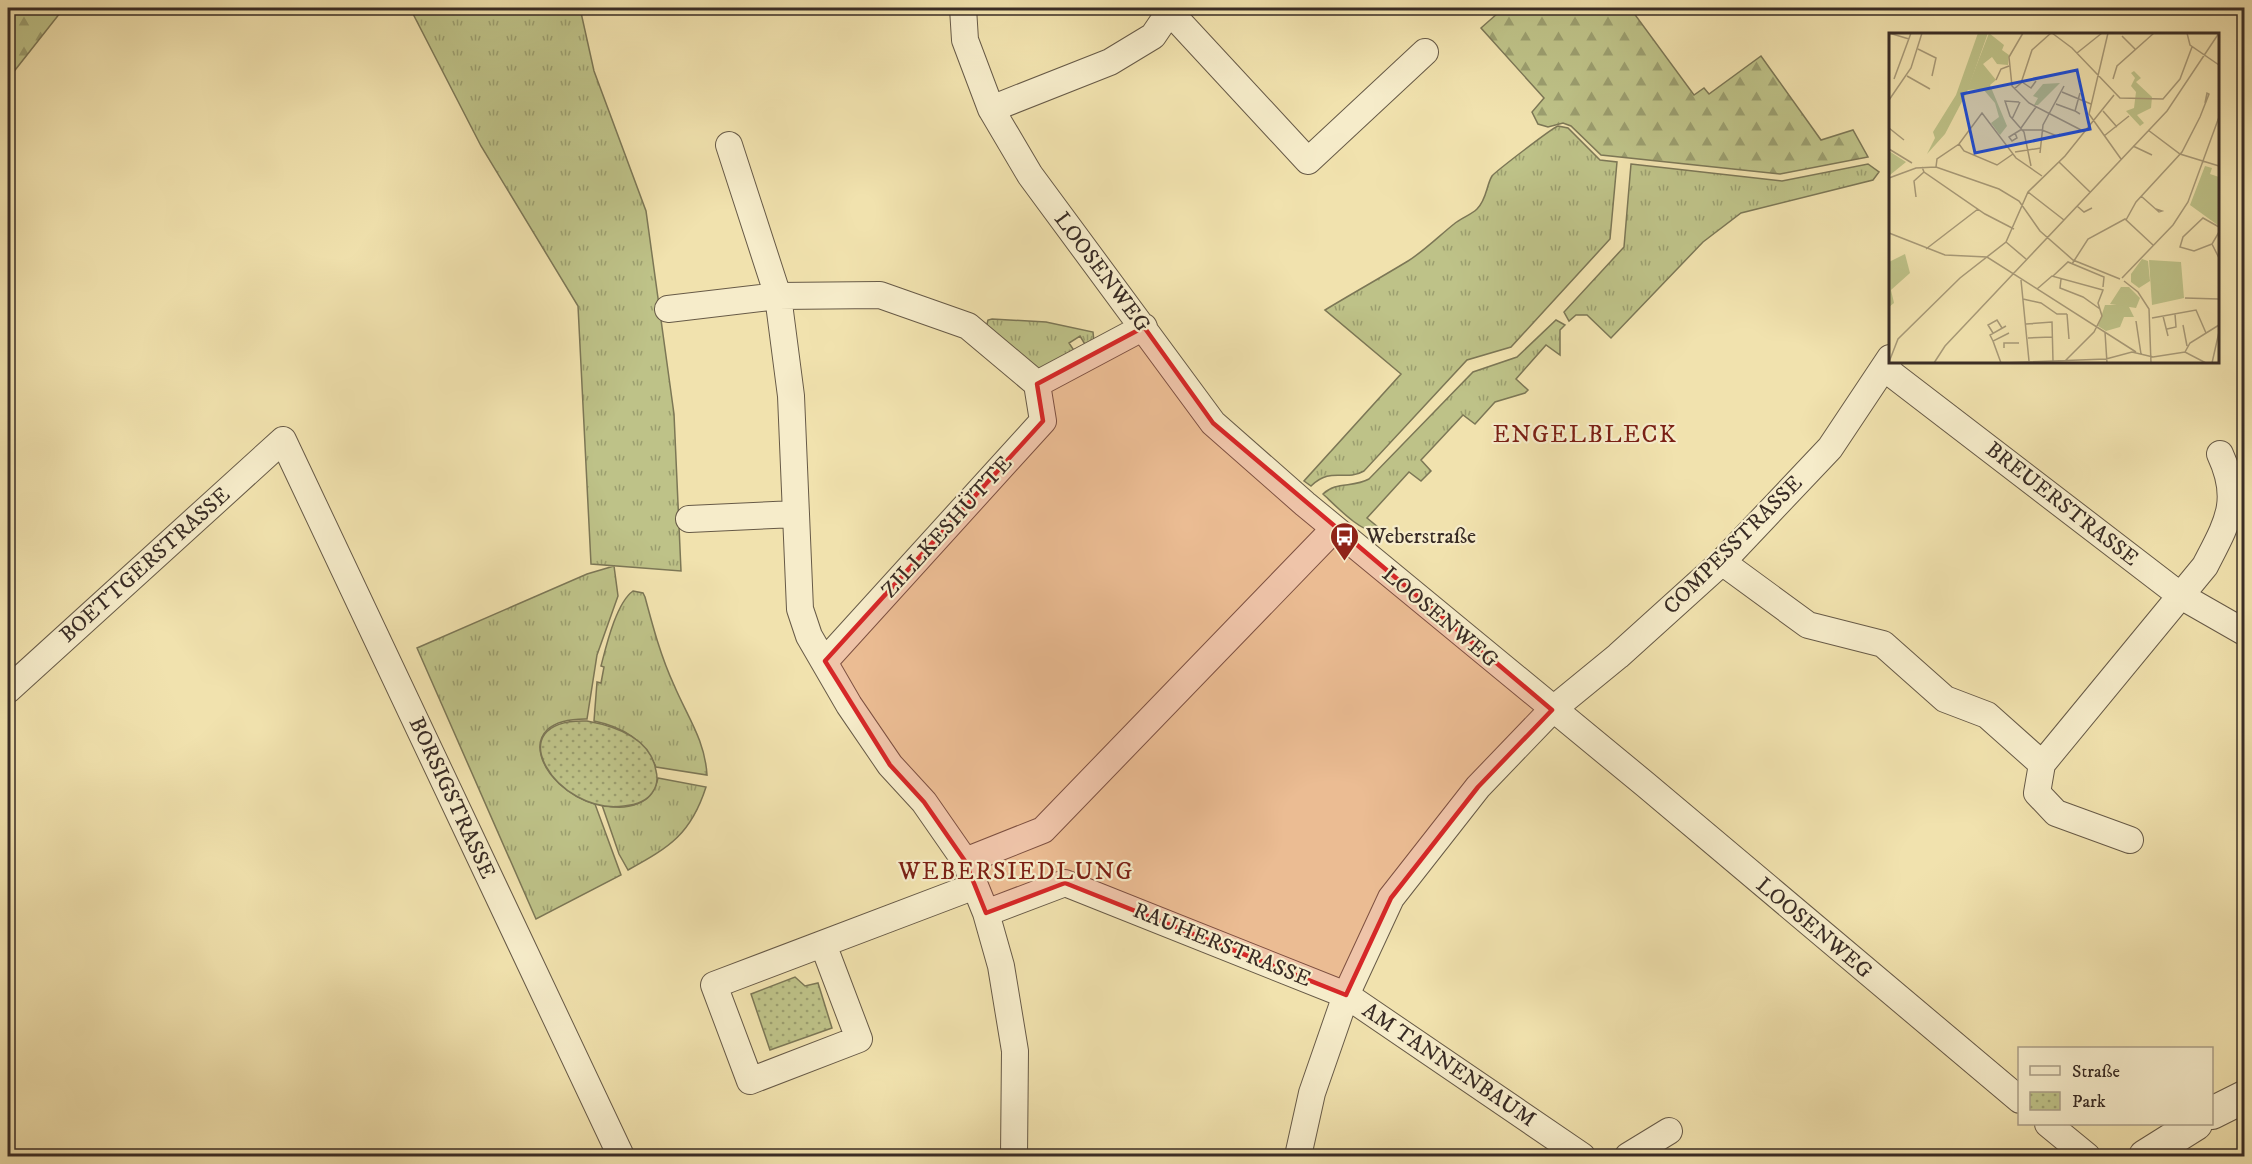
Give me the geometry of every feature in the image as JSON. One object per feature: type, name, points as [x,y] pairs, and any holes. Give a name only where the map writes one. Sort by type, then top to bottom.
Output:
[{"type":"street","name":"LOOSENWEG","points":[[963,8],[965,40],[991,109],[1030,176],[1213,423],[1334,529],[1655,793],[2018,1099]]},
{"type":"street","points":[[991,109],[1110,62],[1153,36],[1171,10],[1308,160],[1425,52]]},
{"type":"street","points":[[729,146],[778,296],[791,396],[800,609],[809,636],[849,705],[890,765],[924,802],[965,861],[986,914],[1001,966],[1015,1051],[1014,1156]]},
{"type":"street","points":[[668,309],[778,296],[880,295],[968,326],[1037,384],[1144,327]]},
{"type":"street","name":"COMPESSTRASSE","points":[[1552,710],[1618,656],[1722,562],[1830,448],[1887,363]]},
{"type":"street","name":"BREUERSTRASSE","points":[[1887,363],[2181,596],[2244,632]]},
{"type":"street","name":"ZILLKESHÜTTE","points":[[825,661],[1043,422],[1037,384]]},
{"type":"street","name":"BOETTGERSTRASSE","points":[[8,690],[283,440]]},
{"type":"street","name":"BORSIGSTRASSE","points":[[283,440],[621,1156]]},
{"type":"street","points":[[2130,840],[2056,813],[2037,793],[2042,764],[2205,566],[2222,532],[2232,502],[2230,475],[2220,454]]},
{"type":"street","points":[[688,519],[796,514]]},
{"type":"street","points":[[965,861],[1043,830],[1334,529]]},
{"type":"street","points":[[1722,562],[1808,625],[1883,644],[1945,699],[1987,715],[2042,764]]},
{"type":"street","name":"AM TANNENBAUM","points":[[1298,1156],[1312,1093],[1346,995],[1391,898],[1478,787],[1552,710]]},
{"type":"street","name":"RAUHERSTRASSE","points":[[986,914],[1065,883],[1346,995]]},
{"type":"street","points":[[824,944],[859,1040],[750,1081],[714,985],[975,886]]},
{"type":"street","name":"AM TANNENBAUM","points":[[1346,995],[1582,1156]]},
{"type":"street","points":[[2213,1112],[2244,1097]]},
{"type":"street","points":[[2049,1125],[2087,1156]]},
{"type":"street","points":[[2145,1156],[2194,1125]]},
{"type":"street","points":[[1628,1156],[1669,1131]]},
{"type":"highlighted area","points":[[1144,327],[1213,423],[1552,710],[1478,787],[1391,898],[1346,995],[1065,883],[986,913],[965,861],[924,802],[890,765],[825,661],[1043,421],[1037,384]]},
{"type":"green space","points":[[8,8],[64,8],[8,79]]},
{"type":"green space","points":[[410,8],[580,8],[594,71],[646,211],[674,414],[681,571],[591,564],[578,306],[481,146]]},
{"type":"green space","points":[[1494,8],[1638,8],[1633,12],[1694,95],[1704,88],[1709,94],[1761,56],[1821,140],[1853,130],[1868,157],[1780,174],[1601,155],[1571,126],[1563,123],[1548,127],[1538,124],[1532,112],[1544,98],[1481,28],[1498,13]]},
{"type":"green space","points":[[1558,126],[1568,128],[1600,160],[1617,162],[1610,239],[1511,347],[1467,360],[1364,471],[1351,475],[1332,475],[1318,480],[1311,486],[1304,481],[1401,374],[1325,310],[1408,261],[1457,222],[1475,211],[1483,201],[1492,176]]},
{"type":"green space","points":[[1631,164],[1782,181],[1868,164],[1879,172],[1873,180],[1741,213],[1703,242],[1611,338],[1587,315],[1576,315],[1569,321],[1564,312],[1624,247]]},
{"type":"green space","points":[[988,320],[1046,322],[1093,332],[1094,342],[1086,346],[1080,336],[1069,343],[1075,352],[1039,373],[986,328]]},
{"type":"green space","points":[[1556,320],[1565,325],[1560,330],[1560,355],[1546,345],[1516,379],[1528,390],[1525,393],[1495,402],[1475,424],[1463,415],[1421,460],[1431,471],[1421,481],[1409,472],[1367,518],[1379,528],[1377,531],[1371,531],[1357,524],[1323,494],[1333,487],[1369,479],[1473,372],[1517,357]]},
{"type":"green space","points":[[614,566],[618,596],[597,655],[587,719],[562,722],[547,730],[541,742],[541,756],[548,770],[560,784],[576,796],[595,804],[621,875],[536,919],[417,648],[587,574]]},
{"type":"green space","points":[[633,591],[643,593],[645,597],[665,664],[699,739],[706,762],[707,775],[656,767],[645,749],[631,736],[614,727],[594,721],[597,682],[601,683],[604,667],[601,666],[609,637],[622,605]]},
{"type":"green space","points":[[587,721],[620,730],[647,750],[653,760],[657,779],[654,790],[647,799],[628,806],[599,805],[577,797],[559,783],[546,766],[541,749],[545,734],[559,724]]},
{"type":"green space","points":[[658,778],[706,787],[686,828],[656,854],[628,870],[619,854],[602,805],[620,807],[637,804],[650,794]]},
{"type":"green space","points":[[795,977],[805,986],[818,983],[832,1028],[770,1050],[751,994]]},
{"type":"place","name":"Weberstraße","points":[[1345,562]]},
{"type":"district","name":"ENGELBLECK","points":[[1585,435]]},
{"type":"district","name":"WEBERSIEDLUNG","points":[[1016,872]]}]
